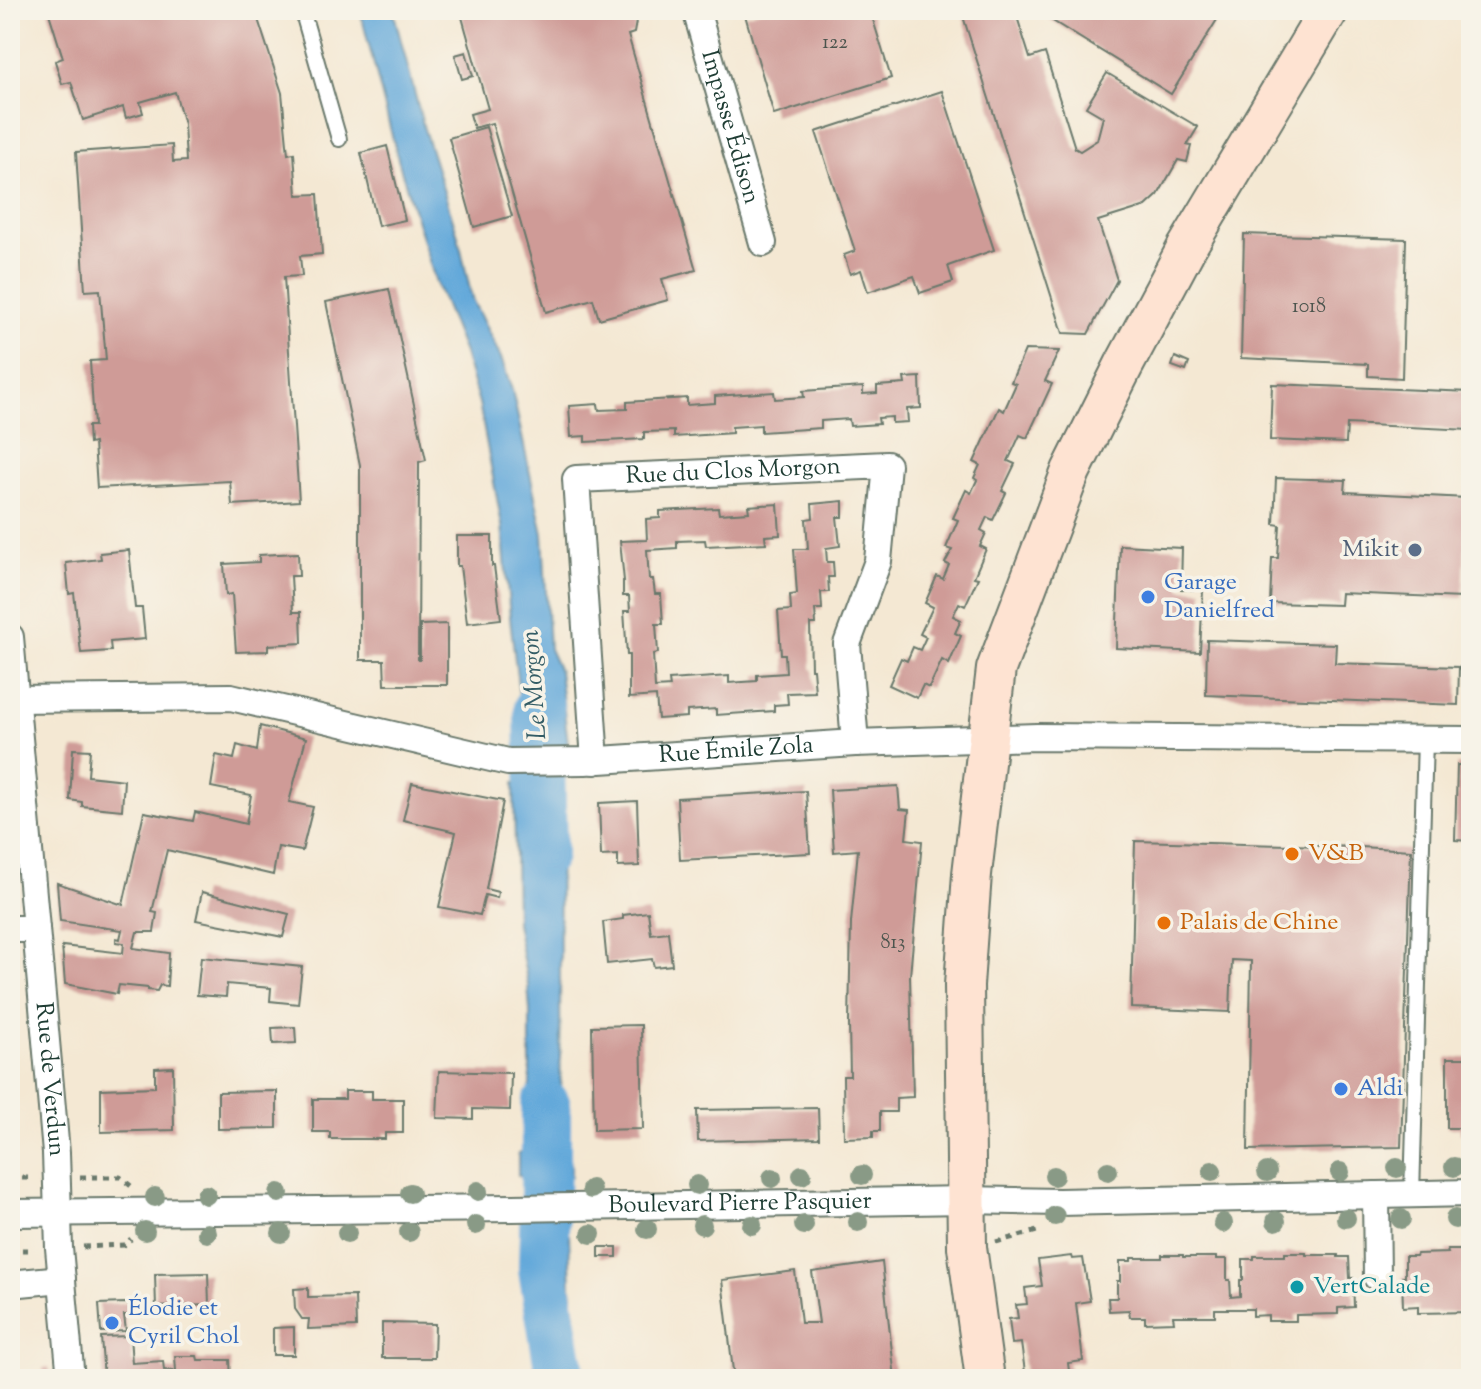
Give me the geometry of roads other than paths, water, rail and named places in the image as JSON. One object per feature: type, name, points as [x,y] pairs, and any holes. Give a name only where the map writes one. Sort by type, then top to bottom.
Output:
[{"type":"street","name":"Impasse Édison","points":[[696,10],[763,243]]},
{"type":"street","points":[[985,1379],[967,1247],[964,985],[972,874],[996,669],[1071,471],[1187,247],[1329,10]]},
{"type":"street","name":"Rue du Clos Morgon","points":[[590,761],[576,479],[887,465],[878,561],[847,644],[855,743]]},
{"type":"street","name":"Rue de Verdun","points":[[10,637],[23,929],[56,1153],[57,1213],[71,1379]]},
{"type":"street","name":"Rue Émile Zola","points":[[13,699],[231,697],[508,762],[590,761],[855,743],[1037,737],[1471,740]]},
{"type":"street","name":"Boulevard Pierre Pasquier","points":[[10,1213],[966,1200],[1059,1202],[1471,1193]]},
{"type":"street","points":[[1376,1195],[1377,1277]]},
{"type":"street","points":[[10,1284],[62,1279]]},
{"type":"lane","points":[[302,10],[339,139]]},
{"type":"lane","points":[[1412,1195],[1425,739]]},
{"type":"water","points":[[360,10],[393,10],[424,129],[458,236],[472,299],[501,358],[512,390],[543,534],[549,649],[559,671],[568,743],[558,744],[559,761],[520,763],[519,745],[524,736],[502,525],[479,403],[464,353],[436,283],[399,163]]},
{"type":"water","points":[[514,783],[559,784],[561,1163],[571,1163],[571,1176],[518,1176],[518,1153],[527,1146],[530,1130],[530,1011],[516,923]]},
{"type":"water","points":[[569,1235],[571,1289],[584,1379],[537,1379],[522,1236]]},
{"type":"waterway","name":"Le Morgon","points":[[539,707],[542,854]]},
{"type":"waterway","name":"Le Morgon","points":[[546,1106],[543,1269],[561,1379]]},
{"type":"place","name":"Mikit","points":[[1415,550]]},
{"type":"place","name":"Garage Danielfred","points":[[1148,597]]},
{"type":"place","name":"V&B","points":[[1292,854]]},
{"type":"place","name":"Palais de Chine","points":[[1164,923]]},
{"type":"place","name":"Aldi","points":[[1341,1089]]},
{"type":"place","name":"VertCalade","points":[[1297,1287]]},
{"type":"place","name":"Élodie et Cyril Chol","points":[[112,1323]]}]
